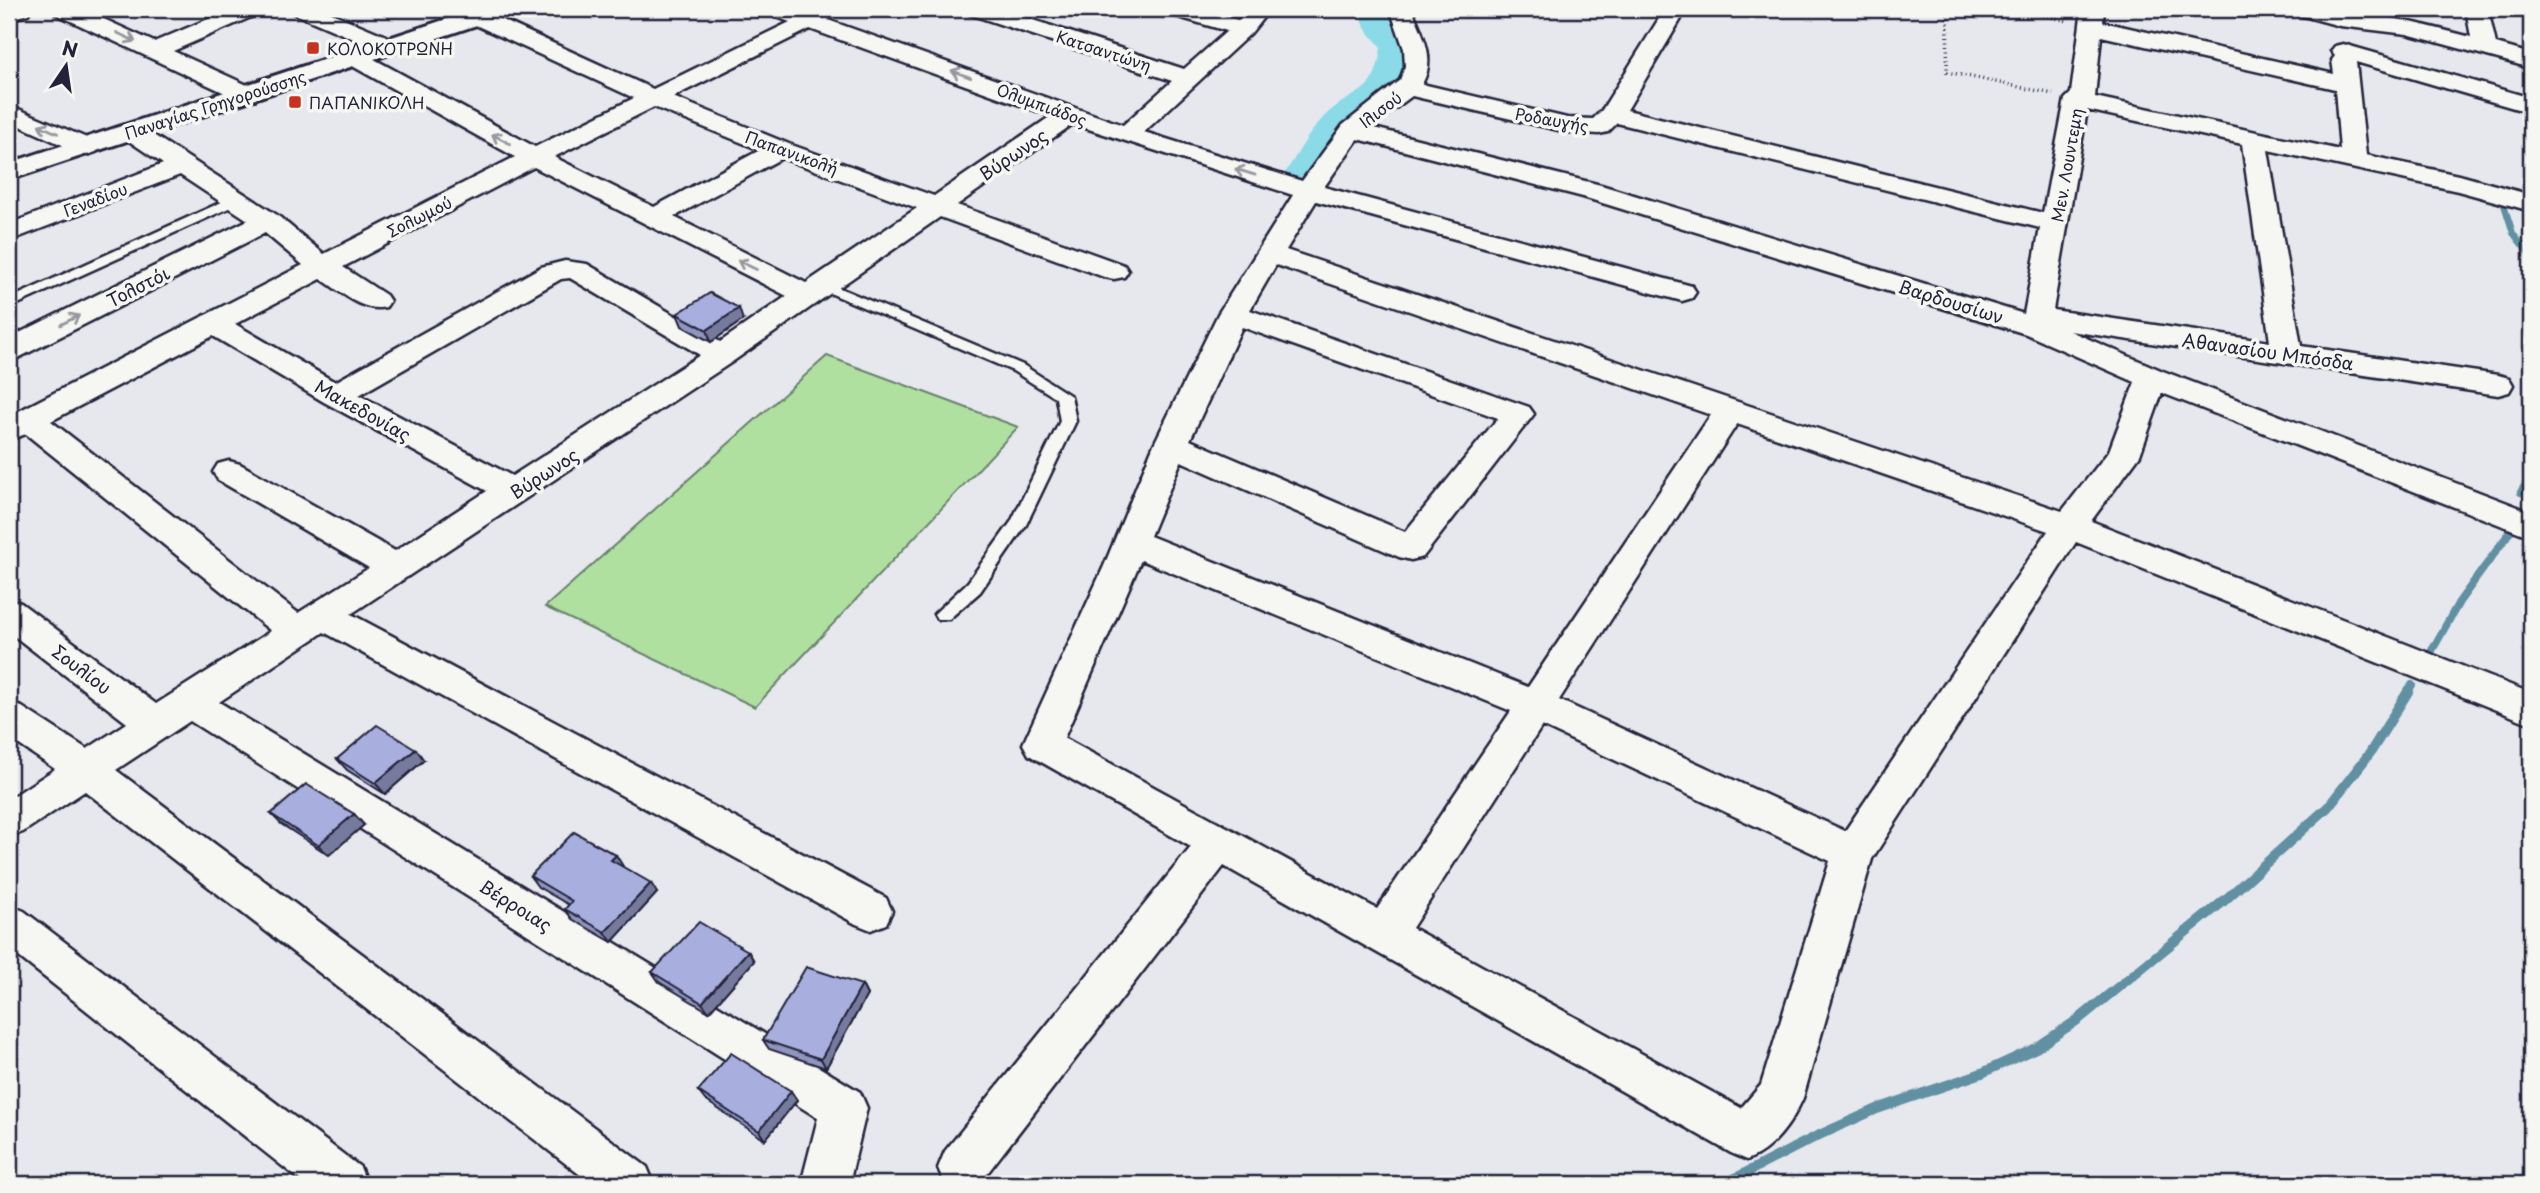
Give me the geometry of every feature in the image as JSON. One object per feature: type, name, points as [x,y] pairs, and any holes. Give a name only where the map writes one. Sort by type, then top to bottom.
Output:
[{"type":"street","points":[[9,13],[20,9]]},
{"type":"street","points":[[64,9],[247,94]]},
{"type":"street","points":[[155,50],[250,9]]},
{"type":"street","points":[[303,9],[390,46]]},
{"type":"street","name":"Ολυμπιάδος","points":[[776,9],[822,14],[1127,135],[1311,192],[1682,292]]},
{"type":"street","name":"Κατσαντώνη","points":[[977,9],[1190,79]]},
{"type":"street","points":[[1176,9],[1243,28]]},
{"type":"street","points":[[1127,135],[1190,79],[1259,9]]},
{"type":"street","name":"Ιλισού","points":[[1219,842],[1042,744],[1131,542],[1170,444],[1232,314],[1311,192],[1336,148],[1364,119],[1407,88],[1415,77],[1416,43],[1401,9]]},
{"type":"street","name":"Ροδαυγής","points":[[1407,88],[1566,125],[1599,127],[1612,114],[1676,9]]},
{"type":"street","points":[[2304,9],[2340,19],[2409,18],[2484,47],[2531,61]]},
{"type":"street","points":[[2477,9],[2484,47]]},
{"type":"street","name":"Παναγίας Γρηγορούσσης","points":[[9,172],[486,12]]},
{"type":"street","name":"Παπανικολή","points":[[486,12],[651,97],[780,149],[1114,271]]},
{"type":"street","name":"Σολωμού","points":[[19,424],[651,97],[822,14]]},
{"type":"street","points":[[2091,17],[2345,84]]},
{"type":"street","name":"Μεν. Λουντεμη","points":[[2037,322],[2080,100],[2091,17]]},
{"type":"street","points":[[2340,19],[2354,161]]},
{"type":"street","points":[[2343,51],[2531,106]]},
{"type":"street","points":[[355,58],[534,157],[653,218],[816,290]]},
{"type":"street","points":[[2080,100],[2463,184],[2531,203]]},
{"type":"street","points":[[9,112],[87,147]]},
{"type":"street","name":"Βύρωνος","points":[[9,820],[515,492],[721,355],[1071,114]]},
{"type":"street","points":[[1612,114],[2055,224]]},
{"type":"street","name":"Βαρδουσίων","points":[[1352,131],[1592,191],[2037,322],[2152,378],[2531,525]]},
{"type":"street","points":[[132,132],[267,221],[321,266],[376,301]]},
{"type":"street","points":[[2254,139],[2287,354]]},
{"type":"street","points":[[653,218],[780,149]]},
{"type":"street","name":"Γεναδίου","points":[[9,233],[182,165]]},
{"type":"street","name":"Τολστόι","points":[[9,350],[267,221]]},
{"type":"street","points":[[1269,253],[2069,526],[2531,709]]},
{"type":"street","points":[[335,395],[551,273],[565,269],[576,270],[721,355]]},
{"type":"street","points":[[1170,444],[1411,548],[1518,414],[1232,314]]},
{"type":"street","name":"Αθανασίου Μπόσδα","points":[[2037,322],[2287,354],[2498,385]]},
{"type":"street","name":"Μακεδονίας","points":[[213,323],[335,395],[515,492]]},
{"type":"street","points":[[962,1168],[1219,842],[1747,1137],[1780,1098],[1853,852],[2069,526],[2124,455],[2152,378]]},
{"type":"street","points":[[1385,933],[1730,411]]},
{"type":"street","points":[[19,424],[310,624],[871,911]]},
{"type":"street","points":[[229,472],[396,567]]},
{"type":"street","points":[[1131,542],[1534,705],[1853,852]]},
{"type":"street","name":"Σουλίου","points":[[9,613],[155,724]]},
{"type":"street","name":"Βέρροιας","points":[[189,702],[844,1108],[825,1184]]},
{"type":"street","points":[[9,718],[86,769],[630,1184]]},
{"type":"street","points":[[9,924],[343,1184]]},
{"type":"lane","points":[[9,304],[235,200]]},
{"type":"lane","points":[[816,290],[1018,368],[1063,396],[1068,421],[1018,525],[974,587],[943,614]]},
{"type":"path","points":[[1948,9],[1947,72],[2080,100]]},
{"type":"path","points":[[2017,9],[2091,17]]},
{"type":"green space","points":[[827,356],[1018,427],[755,707],[545,607]]},
{"type":"building","points":[[710,293],[739,308],[707,330],[677,314]]},
{"type":"building","points":[[377,725],[416,749],[375,783],[337,759]]},
{"type":"building","points":[[306,784],[354,814],[318,845],[271,814]]},
{"type":"building","points":[[574,832],[616,855],[611,860],[651,883],[605,932],[565,909],[572,901],[530,876]]},
{"type":"building","points":[[699,922],[748,951],[702,1003],[652,972]]},
{"type":"building","points":[[806,967],[862,985],[821,1059],[763,1040]]},
{"type":"building","points":[[731,1053],[791,1091],[759,1131],[698,1091]]},
{"type":"waterway","points":[[1304,173],[1338,123],[1380,94],[1392,77],[1398,45],[1382,28],[1376,9]]},
{"type":"waterway","points":[[2502,199],[2513,233],[2531,257]]},
{"type":"waterway","points":[[2521,492],[2531,476]]},
{"type":"waterway","points":[[2430,654],[2459,602],[2510,532]]},
{"type":"waterway","points":[[2408,691],[2412,685]]},
{"type":"waterway","points":[[1724,1184],[1817,1136],[1877,1109],[1982,1073],[2036,1048],[2079,1019],[2225,900],[2328,807],[2370,753],[2409,690]]},
{"type":"place","name":"ΚΟΛΟΚΟΤΡΩΝΗ","points":[[313,48]]},
{"type":"place","name":"ΠΑΠΑΝΙΚΟΛΗ","points":[[295,102]]}]
